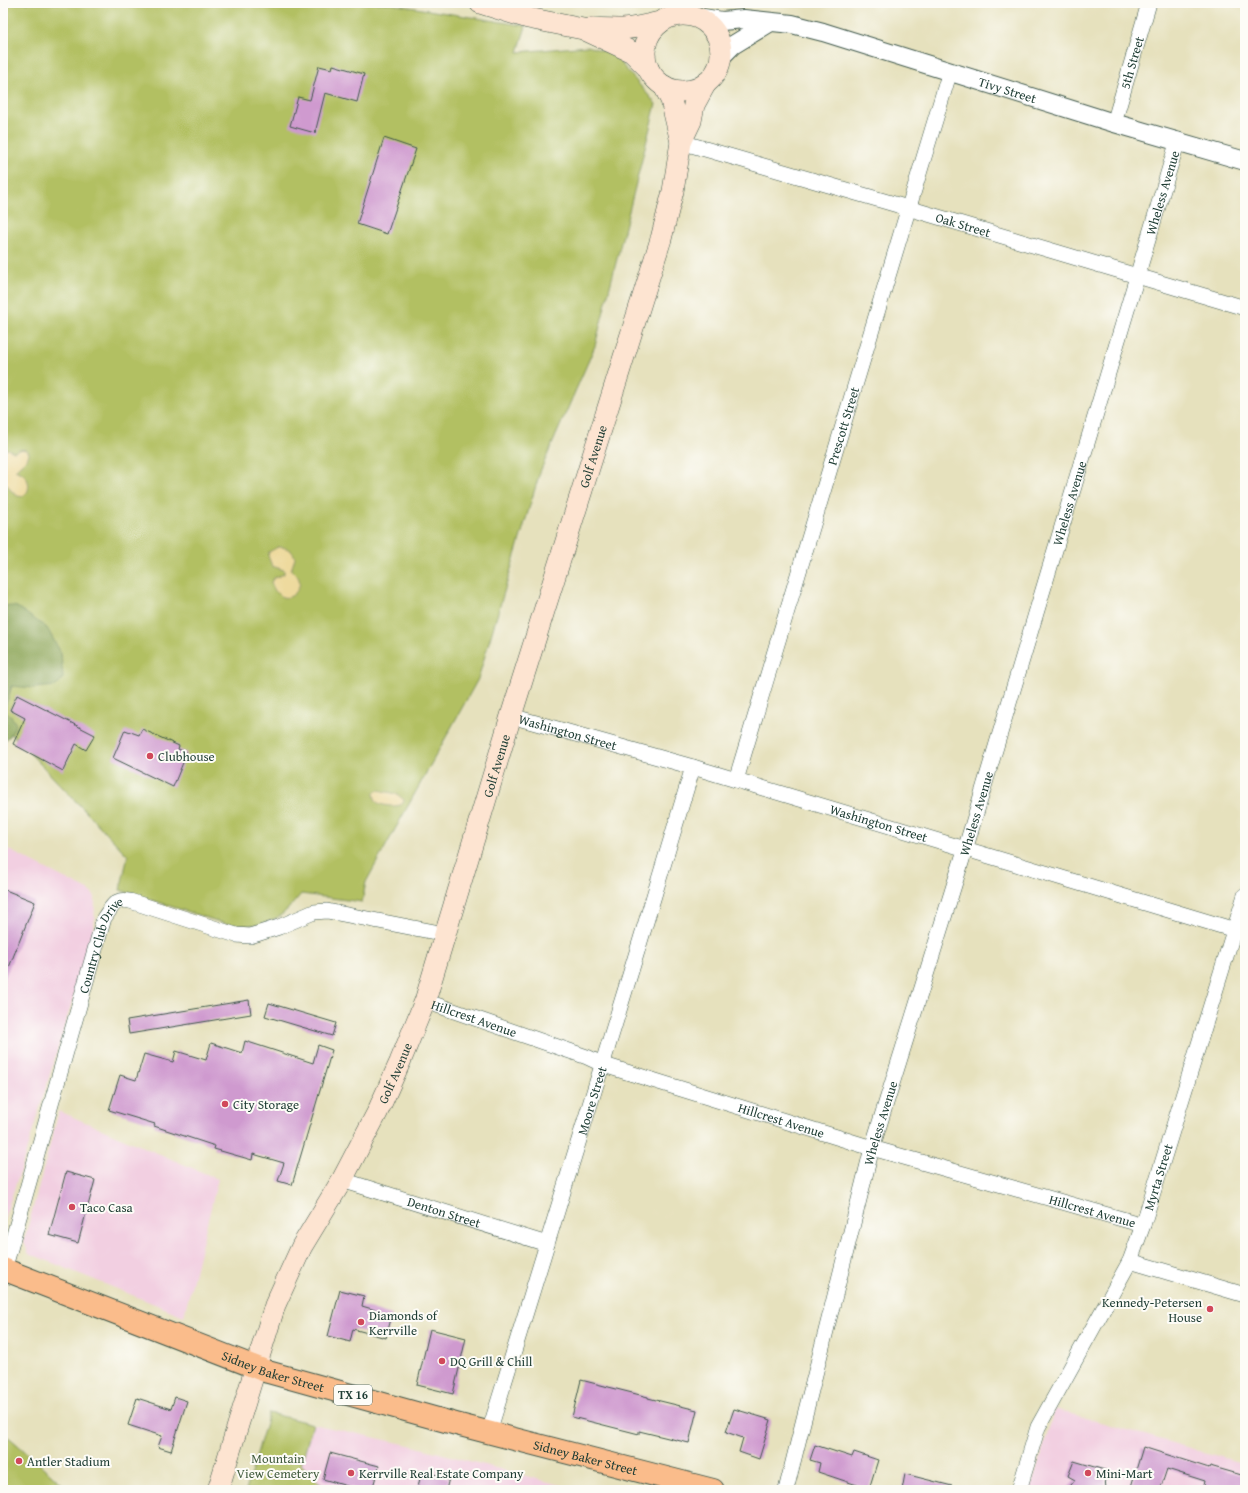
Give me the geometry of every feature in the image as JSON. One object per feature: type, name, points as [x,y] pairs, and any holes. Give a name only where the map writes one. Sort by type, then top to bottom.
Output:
[{"type":"main road","points":[[485,5],[528,18],[583,29],[632,52],[648,68],[654,78],[670,89],[682,91],[695,89],[706,83],[716,72],[721,57],[721,48],[716,33],[710,26],[697,17],[684,14],[671,16],[660,22],[640,27],[623,29],[583,29]]},
{"type":"main road","points":[[648,68],[645,57],[647,40],[652,30],[660,22]]},
{"type":"main road","name":"Golf Avenue","points":[[218,1490],[275,1305],[302,1246],[342,1180],[377,1114],[425,1001],[511,716],[661,239],[673,191],[681,142],[691,121],[694,105],[706,83]]},
{"type":"main road","name":"Golf Avenue","points":[[664,86],[671,100],[681,142]]},
{"type":"main road","name":"Sidney Baker Street","points":[[3,1270],[256,1367],[301,1381],[489,1432],[713,1490]]},
{"type":"street","name":"5th Street","points":[[1114,123],[1149,3]]},
{"type":"street","name":"Tivy Street","points":[[697,17],[722,21],[744,19],[769,23],[792,24],[823,32],[1114,123],[1178,140],[1245,161]]},
{"type":"street","points":[[721,57],[732,45],[769,23]]},
{"type":"street","name":"Prescott Street","points":[[736,780],[950,71]]},
{"type":"street","name":"Wheless Avenue","points":[[786,1490],[872,1148],[964,850],[1178,140]]},
{"type":"street","name":"Oak Street","points":[[681,142],[1245,308]]},
{"type":"street","name":"Washington Street","points":[[511,716],[693,767],[964,850],[1240,932]]},
{"type":"street","name":"Moore Street","points":[[489,1432],[604,1065],[693,767]]},
{"type":"street","name":"Myrta Street","points":[[1019,1490],[1038,1427],[1130,1261],[1240,932],[1245,895]]},
{"type":"street","name":"Country Club Drive","points":[[3,1270],[104,918],[115,902],[122,900],[130,901],[236,935],[250,936],[279,927],[314,912],[327,911],[444,934]]},
{"type":"street","name":"Hillcrest Avenue","points":[[425,1001],[587,1057],[604,1065],[872,1148],[1143,1225]]},
{"type":"street","name":"Denton Street","points":[[342,1180],[547,1244]]},
{"type":"street","points":[[1130,1261],[1245,1295]]},
{"type":"shaded area","points":[[3,847],[90,891],[95,897],[94,930],[21,1169],[3,1222]]},
{"type":"shaded area","points":[[59,1111],[218,1179],[184,1316],[28,1253],[24,1241]]},
{"type":"shaded area","points":[[1055,1409],[1245,1464],[1245,1490],[1030,1490]]},
{"type":"shaded area","points":[[313,1424],[413,1446],[579,1490],[326,1490],[301,1464]]},
{"type":"green space","points":[[3,3],[385,3],[526,26],[518,52],[588,46],[613,54],[656,104],[595,346],[540,472],[478,679],[366,882],[362,902],[301,894],[286,911],[275,919],[255,925],[240,925],[226,924],[120,890],[128,856],[3,725],[3,714],[33,621],[3,613]]},
{"type":"green space","points":[[3,605],[17,607],[47,628],[61,653],[63,678],[56,686],[34,688],[11,686],[8,699],[3,707]]},
{"type":"green space","points":[[3,710],[11,716],[16,724],[10,736],[3,742]]},
{"type":"green space","name":"Mountain View Cemetery","points":[[269,1413],[313,1424],[301,1464],[326,1490],[246,1490]]},
{"type":"green space","name":"Antler Stadium","points":[[3,1432],[69,1490],[3,1490]]},
{"type":"sand","points":[[8,449],[14,452],[24,450],[28,451],[29,454],[27,459],[15,470],[23,474],[29,485],[26,494],[22,496],[18,496],[13,492],[7,484],[3,487],[3,450]]},
{"type":"sand","points":[[278,547],[287,548],[293,553],[295,558],[291,570],[296,574],[300,582],[299,588],[291,596],[281,596],[275,591],[271,582],[274,578],[284,574],[284,570],[272,566],[268,556],[269,552]]},
{"type":"sand","points":[[378,790],[397,794],[404,800],[403,803],[395,806],[377,802],[374,792]]},
{"type":"building","points":[[333,65],[364,74],[357,102],[325,93],[315,133],[290,126],[298,97],[310,100],[319,66],[332,69]]},
{"type":"building","points":[[384,138],[416,149],[387,234],[357,224]]},
{"type":"building","points":[[17,695],[95,735],[86,750],[76,744],[63,771],[13,744],[25,718],[10,710]]},
{"type":"building","name":"Clubhouse","points":[[142,729],[179,746],[178,749],[187,753],[173,787],[113,758],[125,730],[139,735]]},
{"type":"building","points":[[3,889],[35,902],[4,980],[3,980]]},
{"type":"building","points":[[249,1000],[251,1014],[129,1034],[127,1020]]},
{"type":"building","points":[[269,1003],[336,1023],[332,1036],[265,1016]]},
{"type":"building","points":[[245,1041],[313,1063],[318,1045],[332,1050],[292,1185],[278,1181],[284,1163],[253,1154],[252,1160],[214,1149],[215,1146],[154,1126],[155,1124],[109,1110],[120,1075],[136,1080],[144,1054],[173,1062],[176,1051],[206,1060],[211,1043],[242,1053]]},
{"type":"building","name":"Taco Casa","points":[[66,1172],[95,1180],[78,1243],[49,1235]]},
{"type":"building","name":"Diamonds of Kerrville","points":[[340,1290],[364,1296],[362,1306],[392,1315],[386,1338],[353,1329],[350,1342],[328,1336]]},
{"type":"building","name":"DQ Grill & Chill","points":[[430,1329],[466,1338],[453,1394],[417,1385]]},
{"type":"building","points":[[581,1380],[697,1410],[689,1443],[639,1431],[639,1434],[572,1417]]},
{"type":"building","points":[[175,1397],[187,1401],[171,1451],[158,1447],[162,1436],[128,1425],[137,1398],[171,1409]]},
{"type":"building","points":[[734,1409],[771,1420],[759,1459],[739,1452],[743,1438],[726,1432]]},
{"type":"building","points":[[815,1445],[852,1457],[854,1452],[878,1460],[869,1489],[818,1472],[820,1463],[810,1460]]},
{"type":"building","points":[[1143,1447],[1209,1468],[1210,1466],[1245,1476],[1245,1490],[1203,1490],[1205,1481],[1167,1469],[1160,1490],[1130,1490]]},
{"type":"building","name":"Kerrville Real Estate Company","points":[[330,1453],[379,1466],[372,1490],[361,1490],[323,1479]]},
{"type":"building","name":"Mini-Mart","points":[[1074,1461],[1108,1471],[1105,1478],[1106,1490],[1067,1490],[1075,1480],[1068,1476]]},
{"type":"building","points":[[422,1471],[449,1478],[446,1490],[417,1490]]},
{"type":"building","points":[[905,1474],[952,1486],[951,1490],[902,1490]]},
{"type":"place","name":"Clubhouse","points":[[150,756]]},
{"type":"place","name":"City Storage","points":[[225,1104]]},
{"type":"place","name":"Taco Casa","points":[[72,1207]]},
{"type":"place","name":"Kennedy-Petersen House","points":[[1210,1309]]},
{"type":"place","name":"Diamonds of Kerrville","points":[[361,1322]]},
{"type":"place","name":"DQ Grill & Chill","points":[[442,1361]]},
{"type":"place","name":"Antler Stadium","points":[[19,1461]]},
{"type":"place","name":"Kerrville Real Estate Company","points":[[351,1473]]},
{"type":"place","name":"Mini-Mart","points":[[1088,1473]]}]
